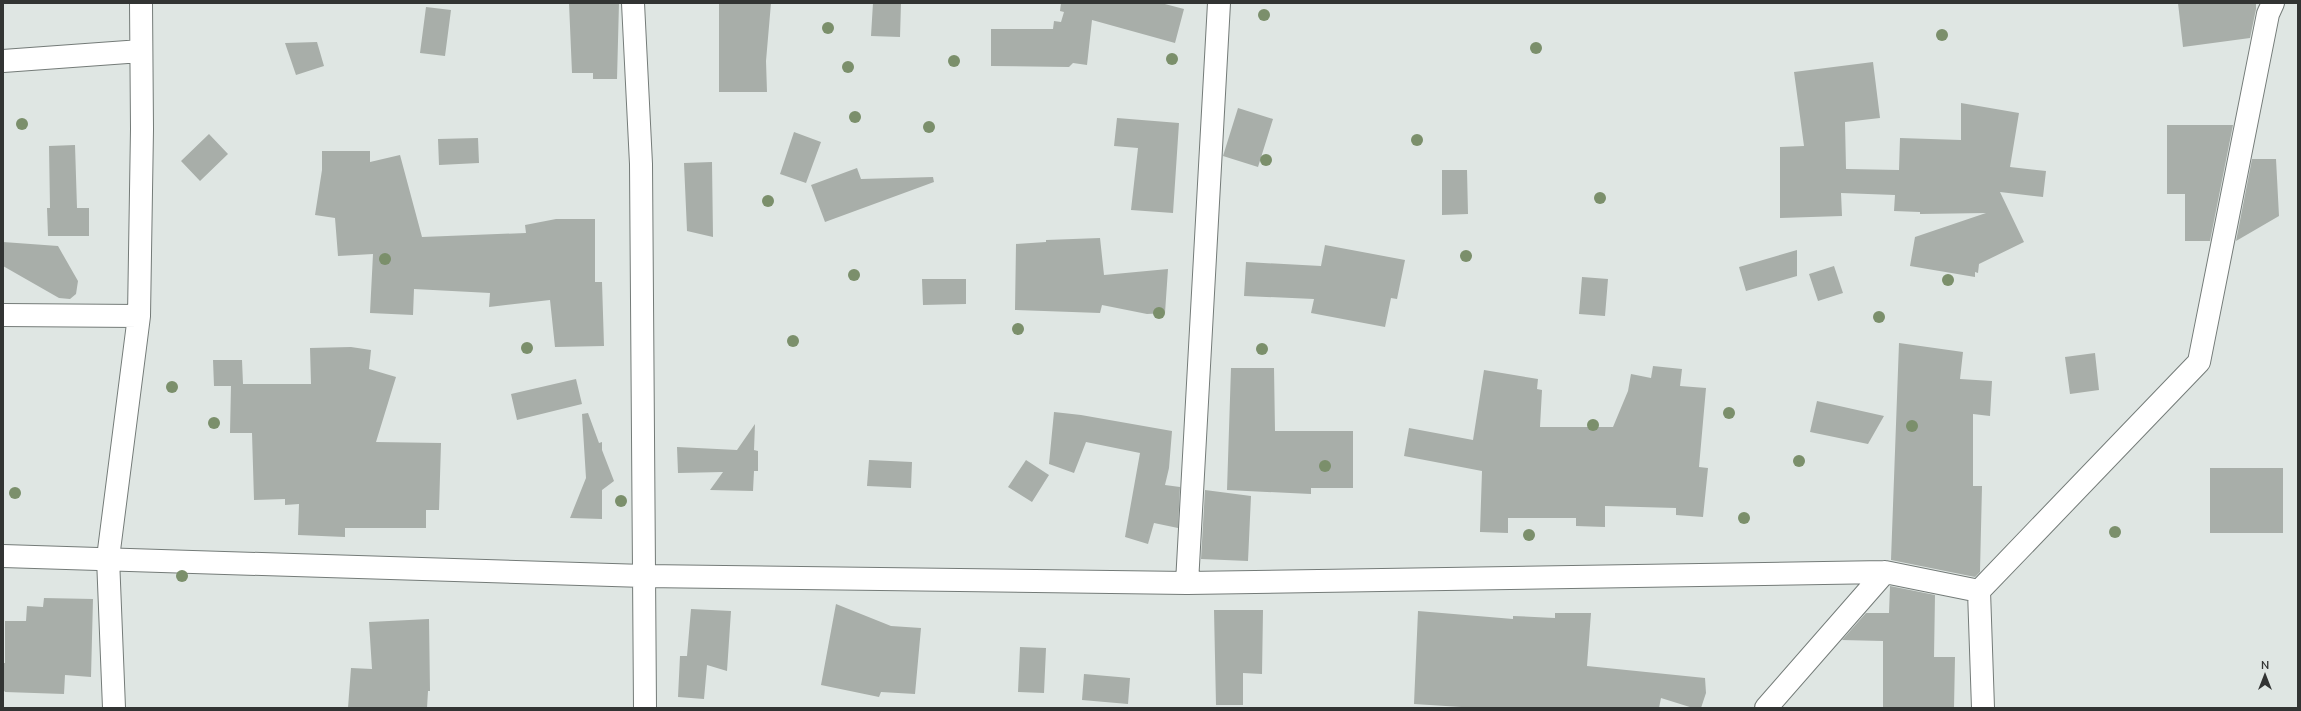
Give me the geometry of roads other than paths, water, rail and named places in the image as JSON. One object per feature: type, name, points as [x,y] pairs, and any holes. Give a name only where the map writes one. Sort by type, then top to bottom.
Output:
[{"type":"street","points":[[114,708],[108,558],[139,316],[142,129],[141,3]]},
{"type":"street","points":[[633,3],[641,164],[645,708]]},
{"type":"street","points":[[1187,583],[1219,3]]},
{"type":"street","points":[[1983,708],[1979,591],[2200,362],[2268,14],[2273,3]]},
{"type":"street","points":[[3,61],[141,51]]},
{"type":"street","points":[[3,315],[139,316]]},
{"type":"street","points":[[3,556],[108,558],[644,576],[1187,583],[1885,572],[1979,591]]},
{"type":"street","points":[[1766,708],[1885,572]]}]
